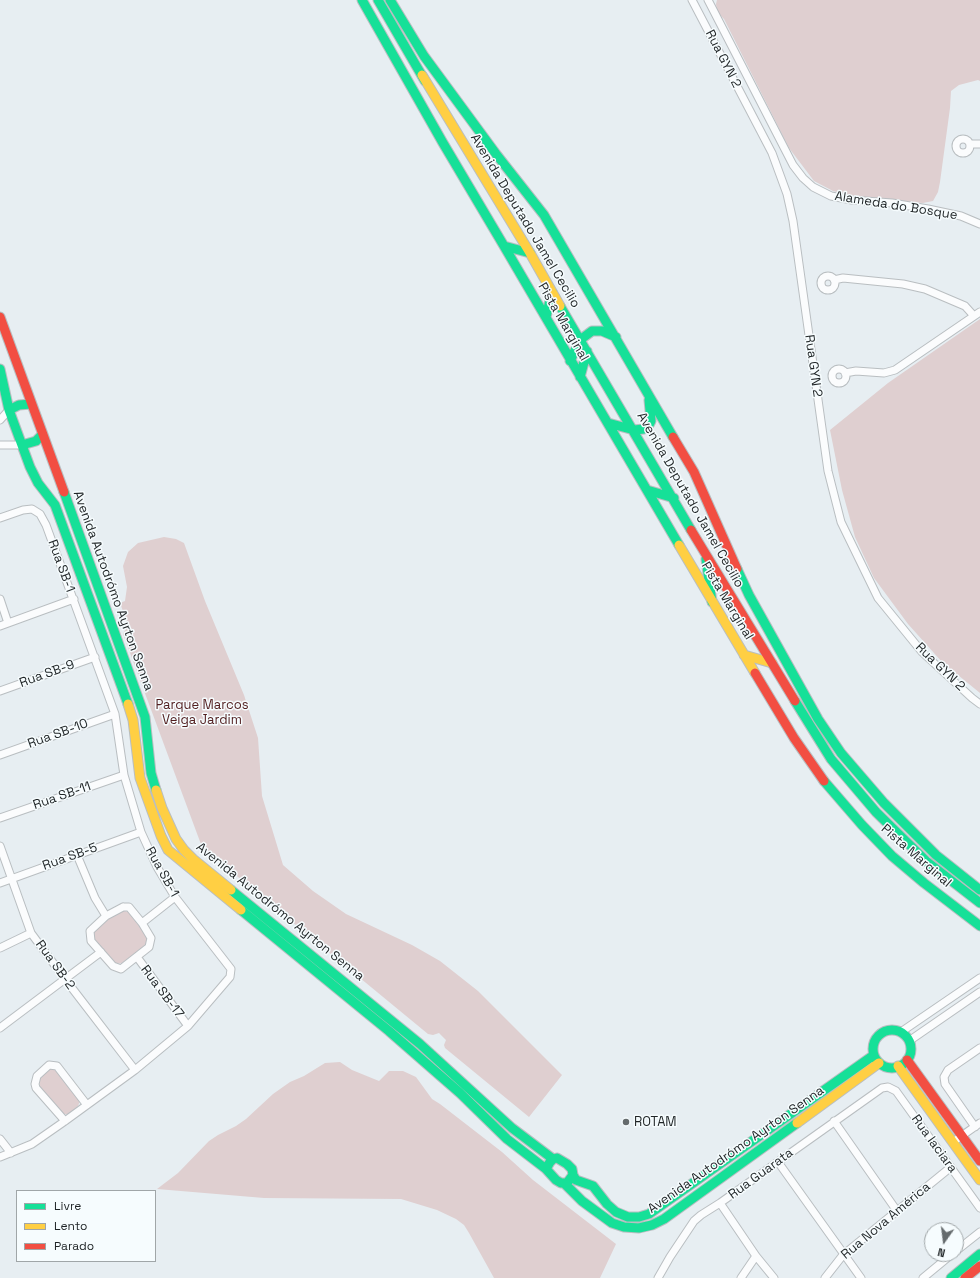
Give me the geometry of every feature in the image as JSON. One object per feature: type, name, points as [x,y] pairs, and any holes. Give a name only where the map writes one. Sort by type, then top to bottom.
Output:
[{"type":"main road","name":"Pista Marginal","points":[[362,0],[443,143],[546,317],[570,361],[794,738],[815,769],[837,796],[892,856],[924,884],[980,926]]},
{"type":"main road","points":[[378,0],[422,75],[438,111],[443,143]]},
{"type":"main road","name":"Avenida Deputado Jamel Cecilio","points":[[390,0],[424,56],[496,154],[544,215],[694,472],[749,595],[818,719],[840,753],[884,803],[936,855],[980,890]]},
{"type":"main road","name":"Avenida Deputado Jamel Cecilio","points":[[422,75],[530,253],[674,498],[705,554],[810,727],[831,758],[876,812],[926,861],[980,902]]},
{"type":"main road","points":[[504,246],[530,253]]},
{"type":"main road","points":[[546,317],[552,292]]},
{"type":"main road","name":"Avenida Autodrómo Ayrton Senna","points":[[0,317],[145,717],[151,773],[171,828],[184,850],[193,859],[436,1057],[512,1128],[553,1159],[560,1160],[567,1164],[572,1169],[573,1176],[576,1180],[593,1186],[598,1190],[607,1204],[616,1212],[628,1217],[639,1217],[649,1214],[874,1055]]},
{"type":"main road","points":[[570,361],[580,340],[587,334],[597,330],[616,337]]},
{"type":"main road","points":[[580,377],[587,351]]},
{"type":"main road","name":"Avenida Autodrómo Ayrton Senna","points":[[0,369],[9,410],[30,467],[38,483],[55,505],[129,706],[133,720],[140,778],[161,836],[168,850],[389,1031],[460,1093],[508,1139],[546,1169],[556,1180],[564,1184],[582,1201],[612,1223],[632,1228],[652,1225],[664,1219],[879,1063]]},
{"type":"main road","points":[[608,423],[634,430],[644,429],[651,421],[649,394]]},
{"type":"main road","points":[[9,410],[19,405],[31,404]]},
{"type":"main road","points":[[22,445],[36,441],[42,435]]},
{"type":"main road","points":[[647,490],[674,498]]},
{"type":"main road","points":[[705,554],[712,602]]},
{"type":"main road","points":[[744,655],[772,663]]},
{"type":"main road","points":[[272,936],[279,928]]},
{"type":"main road","points":[[895,1030],[901,1032],[909,1041],[911,1051],[907,1060],[898,1066],[888,1067],[879,1063],[874,1055],[874,1042],[877,1036],[882,1032],[895,1030]]},
{"type":"main road","points":[[907,1060],[980,1161]]},
{"type":"main road","points":[[898,1066],[980,1180]]},
{"type":"main road","points":[[546,1169],[553,1159]]},
{"type":"main road","points":[[564,1184],[570,1181],[573,1176]]},
{"type":"main road","points":[[965,1278],[974,1267],[980,1254]]},
{"type":"main road","points":[[951,1278],[974,1267]]},
{"type":"street","name":"Rua GYN 2","points":[[692,0],[772,153],[787,194],[793,221],[828,471],[841,522],[878,598],[922,652],[980,704]]},
{"type":"street","name":"Alameda do Bosque","points":[[708,0],[793,164],[802,178],[813,188],[831,196],[928,209],[961,216],[980,224]]},
{"type":"street","points":[[970,144],[980,144]]},
{"type":"street","points":[[834,280],[843,278],[902,284],[925,289],[965,306],[977,314],[895,370],[884,373],[856,370],[845,372]]},
{"type":"street","points":[[0,420],[9,410]]},
{"type":"street","points":[[0,445],[22,445]]},
{"type":"street","name":"Rua SB-1","points":[[0,518],[23,510],[32,509],[40,514],[46,524],[115,714],[124,775],[141,832],[156,867],[175,897],[231,969],[230,977],[188,1026],[135,1070],[32,1144],[0,1157]]},
{"type":"street","points":[[0,599],[8,623]]},
{"type":"street","points":[[0,626],[74,600]]},
{"type":"street","name":"Rua SB-9","points":[[0,691],[95,657]]},
{"type":"street","name":"Rua SB-10","points":[[0,755],[115,714]]},
{"type":"street","name":"Rua SB-11","points":[[0,818],[124,775]]},
{"type":"street","name":"Rua SB-5","points":[[0,883],[141,832]]},
{"type":"street","name":"Rua SB-2","points":[[0,846],[32,933],[64,979],[135,1070]]},
{"type":"street","points":[[77,855],[95,898],[106,916]]},
{"type":"street","points":[[142,923],[175,897]]},
{"type":"street","points":[[123,907],[129,908],[142,923],[151,938],[149,947],[137,958],[121,969],[113,966],[91,941],[90,931],[106,916],[123,907]]},
{"type":"street","points":[[0,948],[32,933]]},
{"type":"street","points":[[0,1028],[101,952]]},
{"type":"street","name":"Rua SB-17","points":[[137,958],[188,1026]]},
{"type":"street","points":[[901,1032],[980,978]]},
{"type":"street","points":[[909,1041],[980,992]]},
{"type":"street","points":[[953,1142],[977,1125],[945,1084],[944,1077],[948,1070],[980,1048]]},
{"type":"street","points":[[66,1121],[36,1088],[35,1084],[37,1076],[50,1065],[57,1066],[87,1105]]},
{"type":"street","name":"Rua Guarata","points":[[658,1278],[694,1221],[882,1088]]},
{"type":"street","name":"Rua Iaciara","points":[[882,1088],[888,1088],[896,1091],[980,1208]]},
{"type":"street","points":[[834,1121],[897,1211]]},
{"type":"street","points":[[0,1139],[11,1152]]},
{"type":"street","points":[[778,1162],[861,1278]]},
{"type":"street","name":"Rua Nova América","points":[[825,1278],[844,1255],[951,1167]]},
{"type":"street","points":[[720,1204],[756,1256],[774,1278]]},
{"type":"street","points":[[964,1245],[980,1232]]},
{"type":"street","points":[[741,1278],[756,1256]]},
{"type":"street","points":[[923,1278],[942,1262]]},
{"type":"green space","points":[[717,0],[980,0],[980,81],[978,80],[959,85],[951,91],[940,182],[938,192],[933,201],[923,203],[856,197],[833,191],[814,181],[789,148],[724,19],[717,12]]},
{"type":"green space","points":[[980,319],[980,693],[942,662],[908,624],[874,578],[855,537],[842,490],[830,430],[888,383]]},
{"type":"green space","name":"Parque Marcos Veiga Jardim","points":[[164,537],[176,539],[184,543],[205,601],[244,695],[258,738],[262,796],[283,865],[313,891],[346,914],[412,945],[440,961],[478,991],[562,1075],[529,1117],[445,1048],[444,1045],[446,1040],[439,1033],[433,1035],[428,1034],[343,964],[343,959],[338,954],[332,955],[202,847],[123,634],[128,625],[120,603],[125,601],[127,587],[123,566],[128,552],[138,543]]},
{"type":"green space","points":[[121,910],[129,912],[148,937],[147,944],[122,963],[116,964],[94,938],[93,933],[95,929]]},
{"type":"green space","points":[[340,1062],[352,1070],[379,1081],[389,1071],[403,1071],[416,1077],[432,1099],[502,1152],[533,1180],[616,1244],[600,1278],[494,1278],[464,1225],[456,1219],[437,1210],[401,1199],[264,1198],[157,1189],[178,1173],[209,1141],[246,1119],[273,1094],[290,1082],[304,1076],[325,1063]]},
{"type":"green space","points":[[50,1068],[55,1069],[80,1101],[78,1106],[69,1114],[63,1114],[40,1088],[39,1080]]},
{"type":"traffic: fast","points":[[362,0],[443,143],[504,246],[530,253]]},
{"type":"traffic: fast","points":[[378,0],[425,81]]},
{"type":"traffic: fast","points":[[390,0],[424,56],[496,154],[544,215],[673,437]]},
{"type":"traffic: fast","points":[[504,246],[679,545]]},
{"type":"traffic: fast","points":[[546,317],[552,292]]},
{"type":"traffic: fast","points":[[560,306],[691,530]]},
{"type":"traffic: fast","points":[[570,361],[580,340],[592,331],[602,331],[616,337]]},
{"type":"traffic: fast","points":[[580,377],[587,351]]},
{"type":"traffic: fast","points":[[0,369],[9,410],[30,467],[38,483],[55,505],[128,704]]},
{"type":"traffic: fast","points":[[608,423],[634,430],[644,429],[651,421],[649,400]]},
{"type":"traffic: fast","points":[[9,410],[19,405],[31,404]]},
{"type":"traffic: fast","points":[[22,445],[36,441],[42,435]]},
{"type":"traffic: fast","points":[[647,490],[674,498]]},
{"type":"traffic: fast","points":[[64,492],[145,717],[151,773],[156,790]]},
{"type":"traffic: fast","points":[[706,559],[712,602]]},
{"type":"traffic: fast","points":[[737,569],[749,595],[818,719],[841,753],[884,803],[936,855],[980,890]]},
{"type":"traffic: fast","points":[[795,701],[831,759],[876,812],[926,861],[980,903]]},
{"type":"traffic: fast","points":[[824,781],[862,825],[892,856],[924,883],[980,926]]},
{"type":"traffic: fast","points":[[231,890],[420,1044],[512,1128],[553,1159]]},
{"type":"traffic: fast","points":[[241,910],[389,1031],[460,1093],[507,1139],[546,1169]]},
{"type":"traffic: fast","points":[[888,1030],[896,1030],[903,1033],[908,1038],[911,1049],[908,1060],[903,1065],[896,1068],[888,1068],[881,1065],[876,1060],[873,1053],[873,1045],[876,1038],[881,1033],[888,1030]]},
{"type":"traffic: fast","points":[[573,1175],[576,1180],[593,1186],[607,1204],[616,1212],[628,1217],[639,1217],[649,1214],[874,1055]]},
{"type":"traffic: fast","points":[[565,1184],[582,1201],[612,1223],[624,1227],[639,1228],[652,1225],[664,1219],[797,1123]]},
{"type":"traffic: fast","points":[[557,1158],[572,1169],[573,1175],[567,1183],[561,1183],[556,1180],[546,1169],[550,1162],[557,1158]]},
{"type":"traffic: fast","points":[[951,1278],[980,1254]]},
{"type":"traffic: slow","points":[[422,75],[530,253],[560,306]]},
{"type":"traffic: slow","points":[[679,545],[755,673]]},
{"type":"traffic: slow","points":[[744,655],[772,663]]},
{"type":"traffic: slow","points":[[128,704],[133,720],[140,778],[161,836],[168,850],[241,910]]},
{"type":"traffic: slow","points":[[156,790],[162,808],[176,839],[184,850],[231,890]]},
{"type":"traffic: slow","points":[[797,1123],[879,1063]]},
{"type":"traffic: slow","points":[[898,1066],[980,1180]]},
{"type":"traffic: jam","points":[[0,317],[64,492]]},
{"type":"traffic: jam","points":[[673,437],[694,472],[737,569]]},
{"type":"traffic: jam","points":[[691,530],[795,701]]},
{"type":"traffic: jam","points":[[755,673],[794,738],[824,781]]},
{"type":"traffic: jam","points":[[907,1060],[980,1161]]},
{"type":"traffic: jam","points":[[965,1278],[980,1266]]},
{"type":"place","name":"ROTAM","points":[[626,1122]]}]
